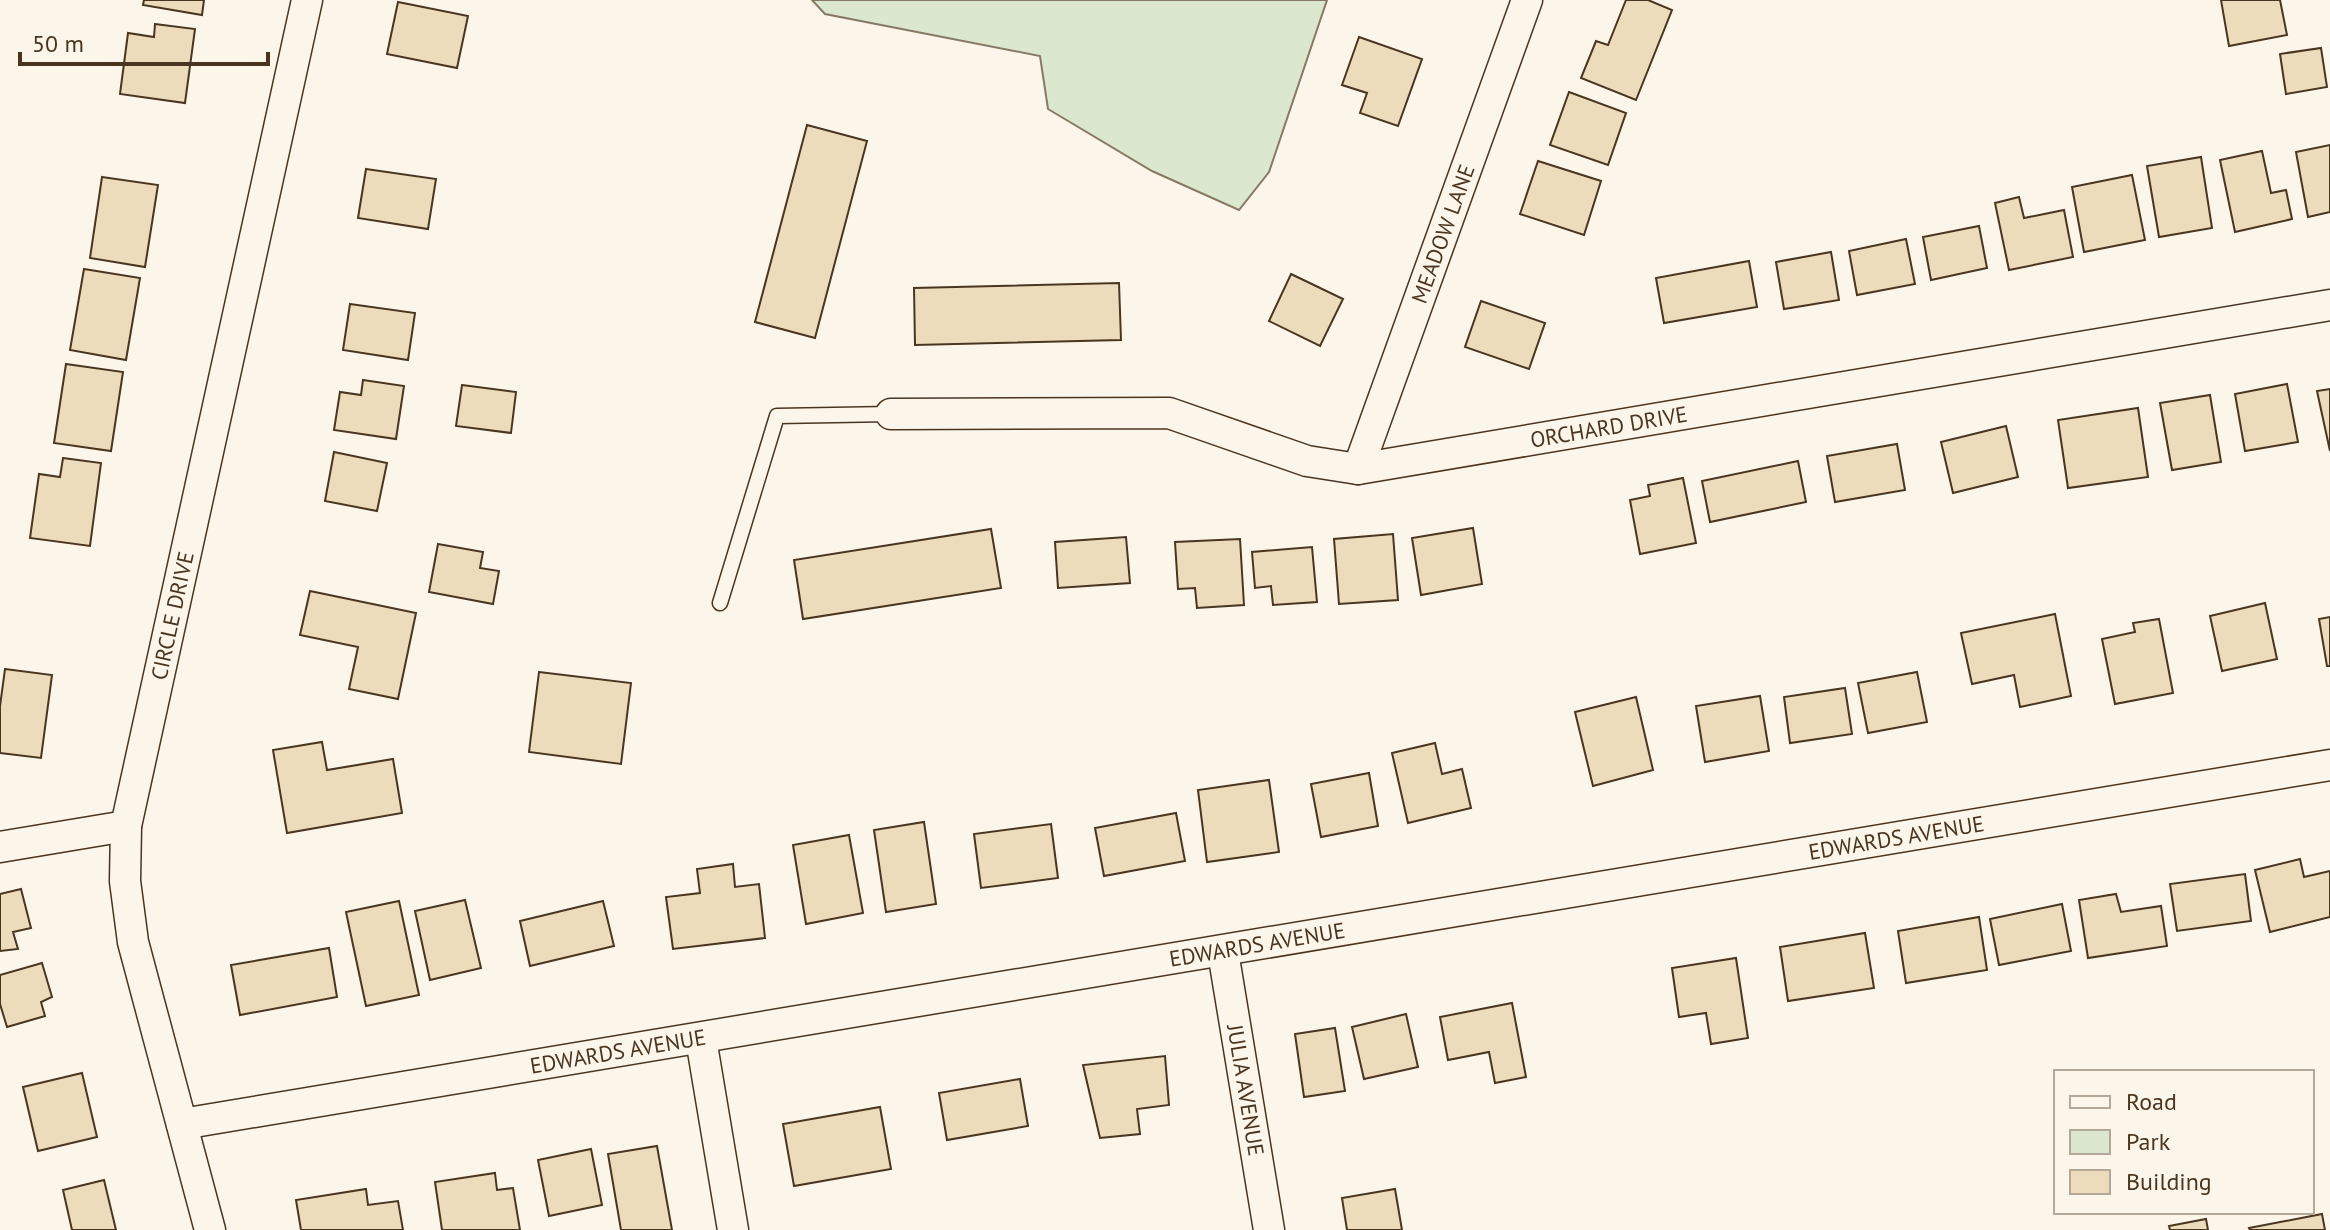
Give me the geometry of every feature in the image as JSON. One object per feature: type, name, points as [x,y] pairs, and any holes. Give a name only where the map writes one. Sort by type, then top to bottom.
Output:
[{"type":"street","name":"CIRCLE DRIVE","points":[[210,1230],[133,942],[125,881],[126,826],[307,0]]},
{"type":"street","name":"MEADOW LANE","points":[[1358,469],[1527,0]]},
{"type":"street","name":"ORCHARD DRIVE","points":[[891,414],[1169,413],[1307,461],[1358,469],[2330,305]]},
{"type":"street","name":"EDWARDS AVENUE","points":[[182,1124],[2330,765]]},
{"type":"street","points":[[0,847],[126,826]]},
{"type":"street","name":"JULIA AVENUE","points":[[1223,952],[1269,1230]]},
{"type":"street","points":[[701,1039],[733,1230]]},
{"type":"lane","points":[[720,603],[777,416],[891,414]]},
{"type":"green space","points":[[812,0],[1327,0],[1269,172],[1239,210],[1152,171],[1048,109],[1040,56],[825,14]]},
{"type":"building","points":[[144,0],[204,0],[202,15],[143,5]]},
{"type":"building","points":[[1626,0],[1648,0],[1672,10],[1636,100],[1581,78],[1596,41],[1608,45]]},
{"type":"building","points":[[2221,0],[2280,0],[2287,35],[2229,46]]},
{"type":"building","points":[[398,2],[468,16],[457,68],[387,54]]},
{"type":"building","points":[[155,24],[195,29],[185,103],[120,94],[128,33],[154,37]]},
{"type":"building","points":[[1359,37],[1422,59],[1398,126],[1360,113],[1367,93],[1342,85]]},
{"type":"building","points":[[2321,48],[2327,87],[2286,94],[2280,54]]},
{"type":"building","points":[[1569,92],[1626,113],[1608,165],[1550,145]]},
{"type":"building","points":[[807,125],[867,141],[815,338],[755,322]]},
{"type":"building","points":[[2330,145],[2330,212],[2308,217],[2296,152]]},
{"type":"building","points":[[2262,151],[2271,193],[2286,190],[2292,219],[2235,232],[2220,160]]},
{"type":"building","points":[[2201,157],[2212,228],[2159,237],[2147,166]]},
{"type":"building","points":[[1538,161],[1601,181],[1584,235],[1520,214]]},
{"type":"building","points":[[366,169],[436,179],[428,229],[358,218]]},
{"type":"building","points":[[2132,175],[2145,240],[2084,252],[2072,187]]},
{"type":"building","points":[[102,177],[158,185],[145,267],[90,258]]},
{"type":"building","points":[[2019,197],[2024,218],[2064,210],[2073,257],[2009,270],[1995,203]]},
{"type":"building","points":[[1979,226],[1987,268],[1931,280],[1923,237]]},
{"type":"building","points":[[1906,239],[1915,284],[1857,295],[1849,251]]},
{"type":"building","points":[[1831,252],[1839,300],[1784,309],[1776,262]]},
{"type":"building","points":[[1749,261],[1757,307],[1664,323],[1656,278]]},
{"type":"building","points":[[84,269],[140,278],[126,360],[70,350]]},
{"type":"building","points":[[1291,274],[1343,299],[1320,346],[1269,321]]},
{"type":"building","points":[[1119,283],[1121,340],[915,345],[914,288]]},
{"type":"building","points":[[1481,301],[1545,323],[1529,369],[1465,347]]},
{"type":"building","points":[[350,304],[415,313],[408,360],[343,350]]},
{"type":"building","points":[[66,364],[123,372],[111,451],[54,443]]},
{"type":"building","points":[[363,380],[404,386],[396,439],[334,430],[340,392],[361,395]]},
{"type":"building","points":[[2287,384],[2298,442],[2245,451],[2235,394]]},
{"type":"building","points":[[462,385],[516,392],[511,433],[456,426]]},
{"type":"building","points":[[2330,389],[2330,451],[2317,391]]},
{"type":"building","points":[[2210,395],[2221,462],[2172,470],[2160,403]]},
{"type":"building","points":[[2138,408],[2148,477],[2068,488],[2058,420]]},
{"type":"building","points":[[2006,426],[2018,477],[1953,493],[1941,442]]},
{"type":"building","points":[[1897,444],[1905,490],[1835,502],[1827,456]]},
{"type":"building","points":[[334,452],[387,463],[377,511],[325,501]]},
{"type":"building","points":[[63,458],[101,463],[90,546],[30,538],[39,474],[60,477]]},
{"type":"building","points":[[1798,461],[1806,502],[1710,522],[1702,481]]},
{"type":"building","points":[[1683,478],[1696,543],[1640,554],[1630,500],[1650,496],[1648,485]]},
{"type":"building","points":[[1473,528],[1482,584],[1421,595],[1412,538]]},
{"type":"building","points":[[991,529],[1001,588],[803,619],[794,560]]},
{"type":"building","points":[[1393,534],[1398,600],[1339,604],[1334,539]]},
{"type":"building","points":[[1126,537],[1130,583],[1058,588],[1055,542]]},
{"type":"building","points":[[1240,539],[1244,605],[1197,608],[1195,588],[1178,589],[1175,542]]},
{"type":"building","points":[[438,544],[483,552],[480,568],[499,571],[493,604],[429,592]]},
{"type":"building","points":[[1312,547],[1317,602],[1273,605],[1271,586],[1255,588],[1252,552]]},
{"type":"building","points":[[310,591],[416,613],[398,699],[349,689],[358,647],[300,635]]},
{"type":"building","points":[[2265,603],[2277,659],[2222,671],[2210,616]]},
{"type":"building","points":[[2055,614],[2071,696],[2020,707],[2014,675],[1972,684],[1961,633]]},
{"type":"building","points":[[2330,617],[2330,666],[2327,666],[2319,619]]},
{"type":"building","points":[[2159,619],[2173,693],[2115,704],[2102,639],[2135,632],[2133,623]]},
{"type":"building","points":[[5,669],[52,675],[41,758],[0,753],[0,706]]},
{"type":"building","points":[[539,672],[631,683],[621,764],[529,752]]},
{"type":"building","points":[[1917,672],[1927,722],[1868,733],[1858,683]]},
{"type":"building","points":[[1845,688],[1852,734],[1790,743],[1784,697]]},
{"type":"building","points":[[1760,696],[1769,751],[1705,762],[1696,706]]},
{"type":"building","points":[[1636,697],[1653,770],[1593,786],[1575,712]]},
{"type":"building","points":[[322,742],[327,770],[393,759],[402,813],[287,833],[273,750]]},
{"type":"building","points":[[1435,743],[1442,774],[1462,769],[1471,808],[1408,823],[1392,753]]},
{"type":"building","points":[[1369,773],[1378,826],[1321,837],[1311,784]]},
{"type":"building","points":[[1269,780],[1279,852],[1207,862],[1198,790]]},
{"type":"building","points":[[1176,813],[1185,861],[1104,876],[1095,828]]},
{"type":"building","points":[[924,822],[936,904],[886,912],[874,830]]},
{"type":"building","points":[[1051,824],[1058,878],[981,888],[974,834]]},
{"type":"building","points":[[849,835],[863,913],[806,924],[793,845]]},
{"type":"building","points":[[2300,859],[2304,877],[2330,871],[2330,917],[2270,932],[2255,870]]},
{"type":"building","points":[[733,864],[735,887],[759,884],[765,938],[673,949],[666,897],[700,893],[697,869]]},
{"type":"building","points":[[2245,874],[2251,921],[2177,931],[2170,884]]},
{"type":"building","points":[[21,889],[31,928],[13,932],[18,949],[0,951],[0,894]]},
{"type":"building","points":[[2116,894],[2121,912],[2161,906],[2167,946],[2088,958],[2079,900]]},
{"type":"building","points":[[465,900],[481,968],[430,980],[415,911]]},
{"type":"building","points":[[399,901],[419,995],[366,1006],[346,912]]},
{"type":"building","points":[[603,901],[614,946],[530,966],[520,921]]},
{"type":"building","points":[[2062,904],[2071,951],[1999,965],[1990,919]]},
{"type":"building","points":[[1979,917],[1987,970],[1906,983],[1898,931]]},
{"type":"building","points":[[1865,933],[1874,988],[1788,1001],[1780,947]]},
{"type":"building","points":[[329,948],[337,997],[240,1015],[231,965]]},
{"type":"building","points":[[1736,958],[1748,1038],[1711,1044],[1706,1013],[1679,1017],[1672,968]]},
{"type":"building","points":[[42,963],[52,997],[41,1002],[45,1016],[7,1027],[0,1004],[0,975]]},
{"type":"building","points":[[1512,1003],[1526,1077],[1495,1083],[1489,1052],[1448,1060],[1440,1017]]},
{"type":"building","points":[[1406,1014],[1418,1067],[1364,1079],[1352,1027]]},
{"type":"building","points":[[1335,1028],[1345,1091],[1304,1097],[1295,1034]]},
{"type":"building","points":[[1165,1056],[1169,1105],[1137,1109],[1140,1134],[1100,1138],[1083,1065]]},
{"type":"building","points":[[82,1073],[97,1137],[38,1151],[23,1087]]},
{"type":"building","points":[[1020,1079],[1028,1126],[947,1140],[939,1093]]},
{"type":"building","points":[[880,1107],[891,1169],[794,1186],[783,1124]]},
{"type":"building","points":[[657,1146],[672,1230],[621,1230],[608,1154]]},
{"type":"building","points":[[591,1149],[602,1205],[549,1216],[538,1160]]},
{"type":"building","points":[[495,1173],[497,1190],[513,1188],[520,1230],[442,1230],[435,1182]]},
{"type":"building","points":[[104,1180],[116,1230],[72,1230],[63,1190]]},
{"type":"building","points":[[366,1189],[368,1205],[398,1201],[403,1230],[301,1230],[296,1200]]},
{"type":"building","points":[[1395,1189],[1402,1230],[1347,1230],[1342,1198]]},
{"type":"building","points":[[2322,1214],[2325,1230],[2249,1228]]},
{"type":"building","points":[[2206,1219],[2208,1230],[2170,1230],[2169,1226]]}]
